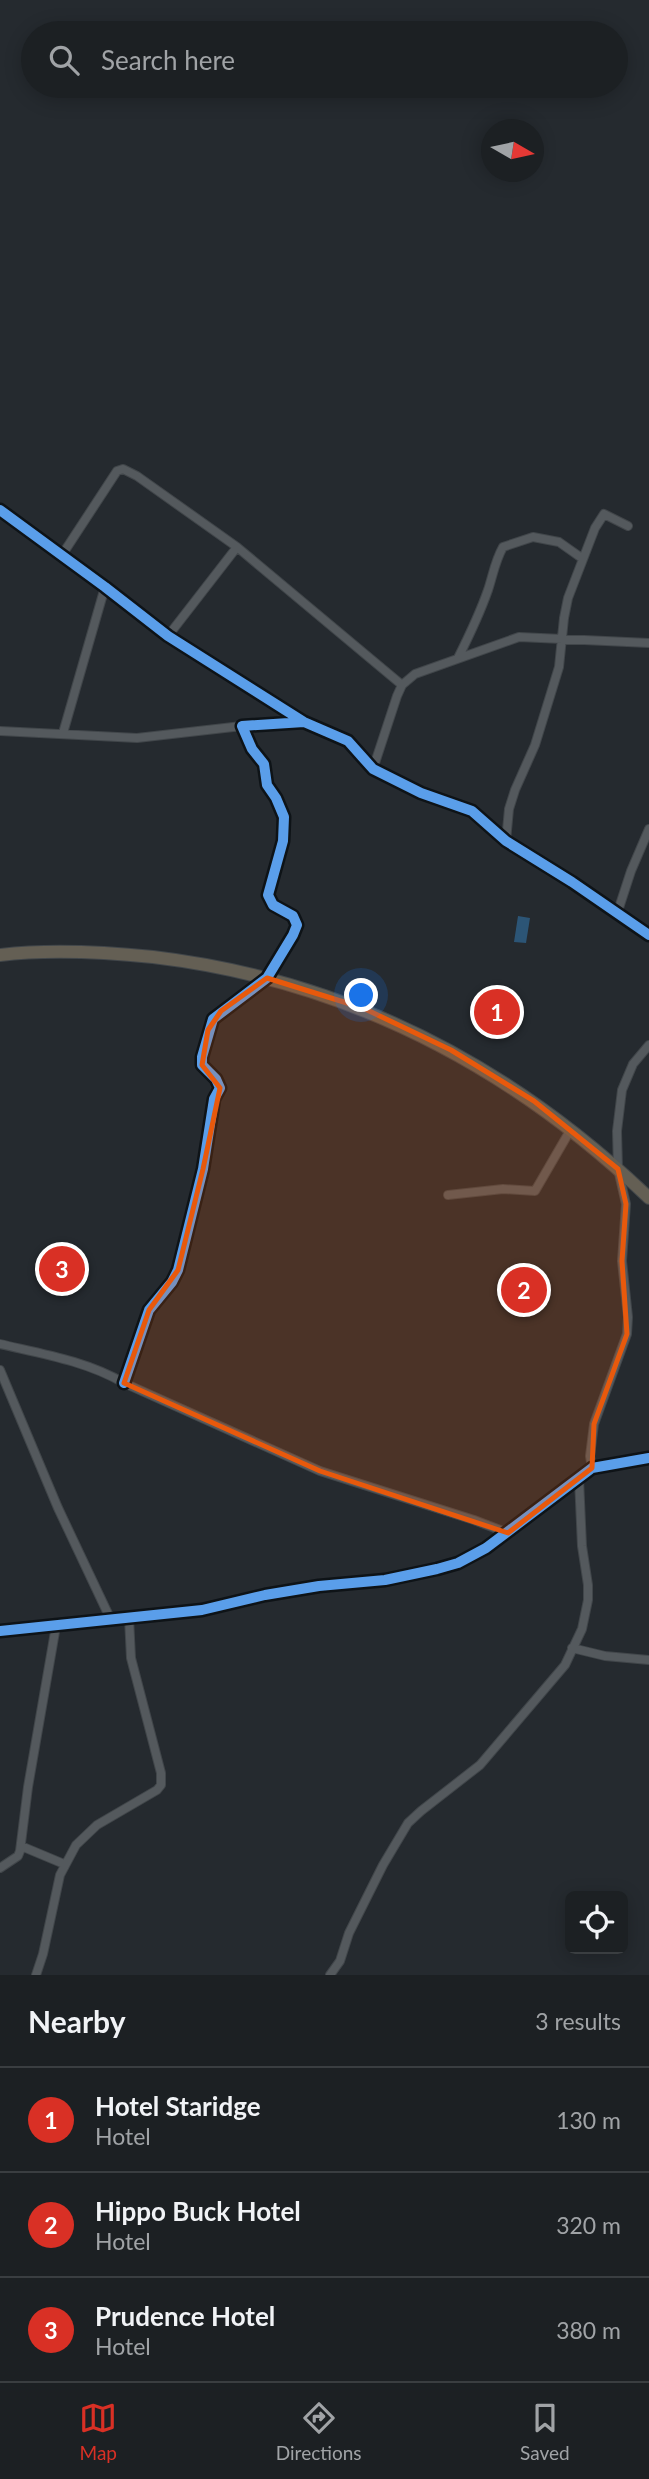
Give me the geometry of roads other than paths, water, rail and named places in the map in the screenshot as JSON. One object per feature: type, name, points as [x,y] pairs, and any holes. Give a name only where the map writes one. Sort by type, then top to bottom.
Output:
[{"type":"highway","points":[[0,955],[63,952],[125,954],[176,960],[267,978],[363,1008],[430,1040],[496,1077],[571,1129],[649,1198]]},
{"type":"street","points":[[62,555],[117,471],[123,469],[137,475],[237,547],[402,685]]},
{"type":"street","points":[[0,510],[168,636],[304,722],[348,741],[373,769],[421,793],[472,811],[506,841],[649,935]]},
{"type":"street","points":[[506,841],[509,809],[547,708],[559,667],[568,598],[595,528],[604,513],[628,526]]},
{"type":"street","points":[[458,658],[474,625],[497,557],[503,547],[533,537],[559,542],[583,559]]},
{"type":"street","points":[[168,636],[237,547]]},
{"type":"street","points":[[63,733],[105,587]]},
{"type":"street","points":[[373,769],[384,730],[402,685],[415,674],[519,637],[649,643]]},
{"type":"street","points":[[0,731],[137,738],[304,722]]},
{"type":"street","points":[[124,1384],[149,1310],[172,1282],[178,1270],[203,1169],[214,1099],[219,1088],[216,1079],[202,1065],[208,1030],[220,1011],[237,1002],[267,978],[297,925],[293,916],[269,900],[269,888],[283,841],[284,817],[267,785],[264,764],[252,749],[242,726]]},
{"type":"street","points":[[617,914],[649,829]]},
{"type":"street","points":[[593,1468],[590,1456],[594,1424],[627,1335],[628,1317],[622,1261],[626,1204],[618,1169],[617,1131],[622,1090],[633,1064],[649,1045]]},
{"type":"street","points":[[448,1195],[503,1189],[535,1191],[571,1129]]},
{"type":"street","points":[[0,1344],[53,1355],[104,1372],[124,1384],[320,1471],[474,1520],[508,1534]]},
{"type":"street","points":[[0,1370],[58,1508],[110,1618]]},
{"type":"street","points":[[0,1630],[202,1610],[265,1595],[319,1586],[385,1580],[437,1569],[467,1558],[508,1534],[593,1468],[649,1458]]},
{"type":"street","points":[[330,1975],[340,1961],[349,1933],[383,1865],[408,1823],[480,1765],[565,1665],[582,1629],[588,1592],[582,1546],[579,1479]]},
{"type":"street","points":[[36,1975],[64,1864],[83,1836],[161,1785],[131,1658],[129,1618]]},
{"type":"street","points":[[0,1868],[18,1856],[21,1846],[28,1787],[56,1626]]},
{"type":"street","points":[[572,1648],[605,1656],[649,1660]]},
{"type":"street","points":[[21,1846],[64,1864]]},
{"type":"water","points":[[518,916],[530,918],[526,943],[514,942]]},
{"type":"place","name":"Hotel Staridge","points":[[497,1012]]},
{"type":"place","name":"Prudence Hotel","points":[[62,1269]]},
{"type":"place","name":"Hippo Buck Hotel","points":[[524,1290]]}]
